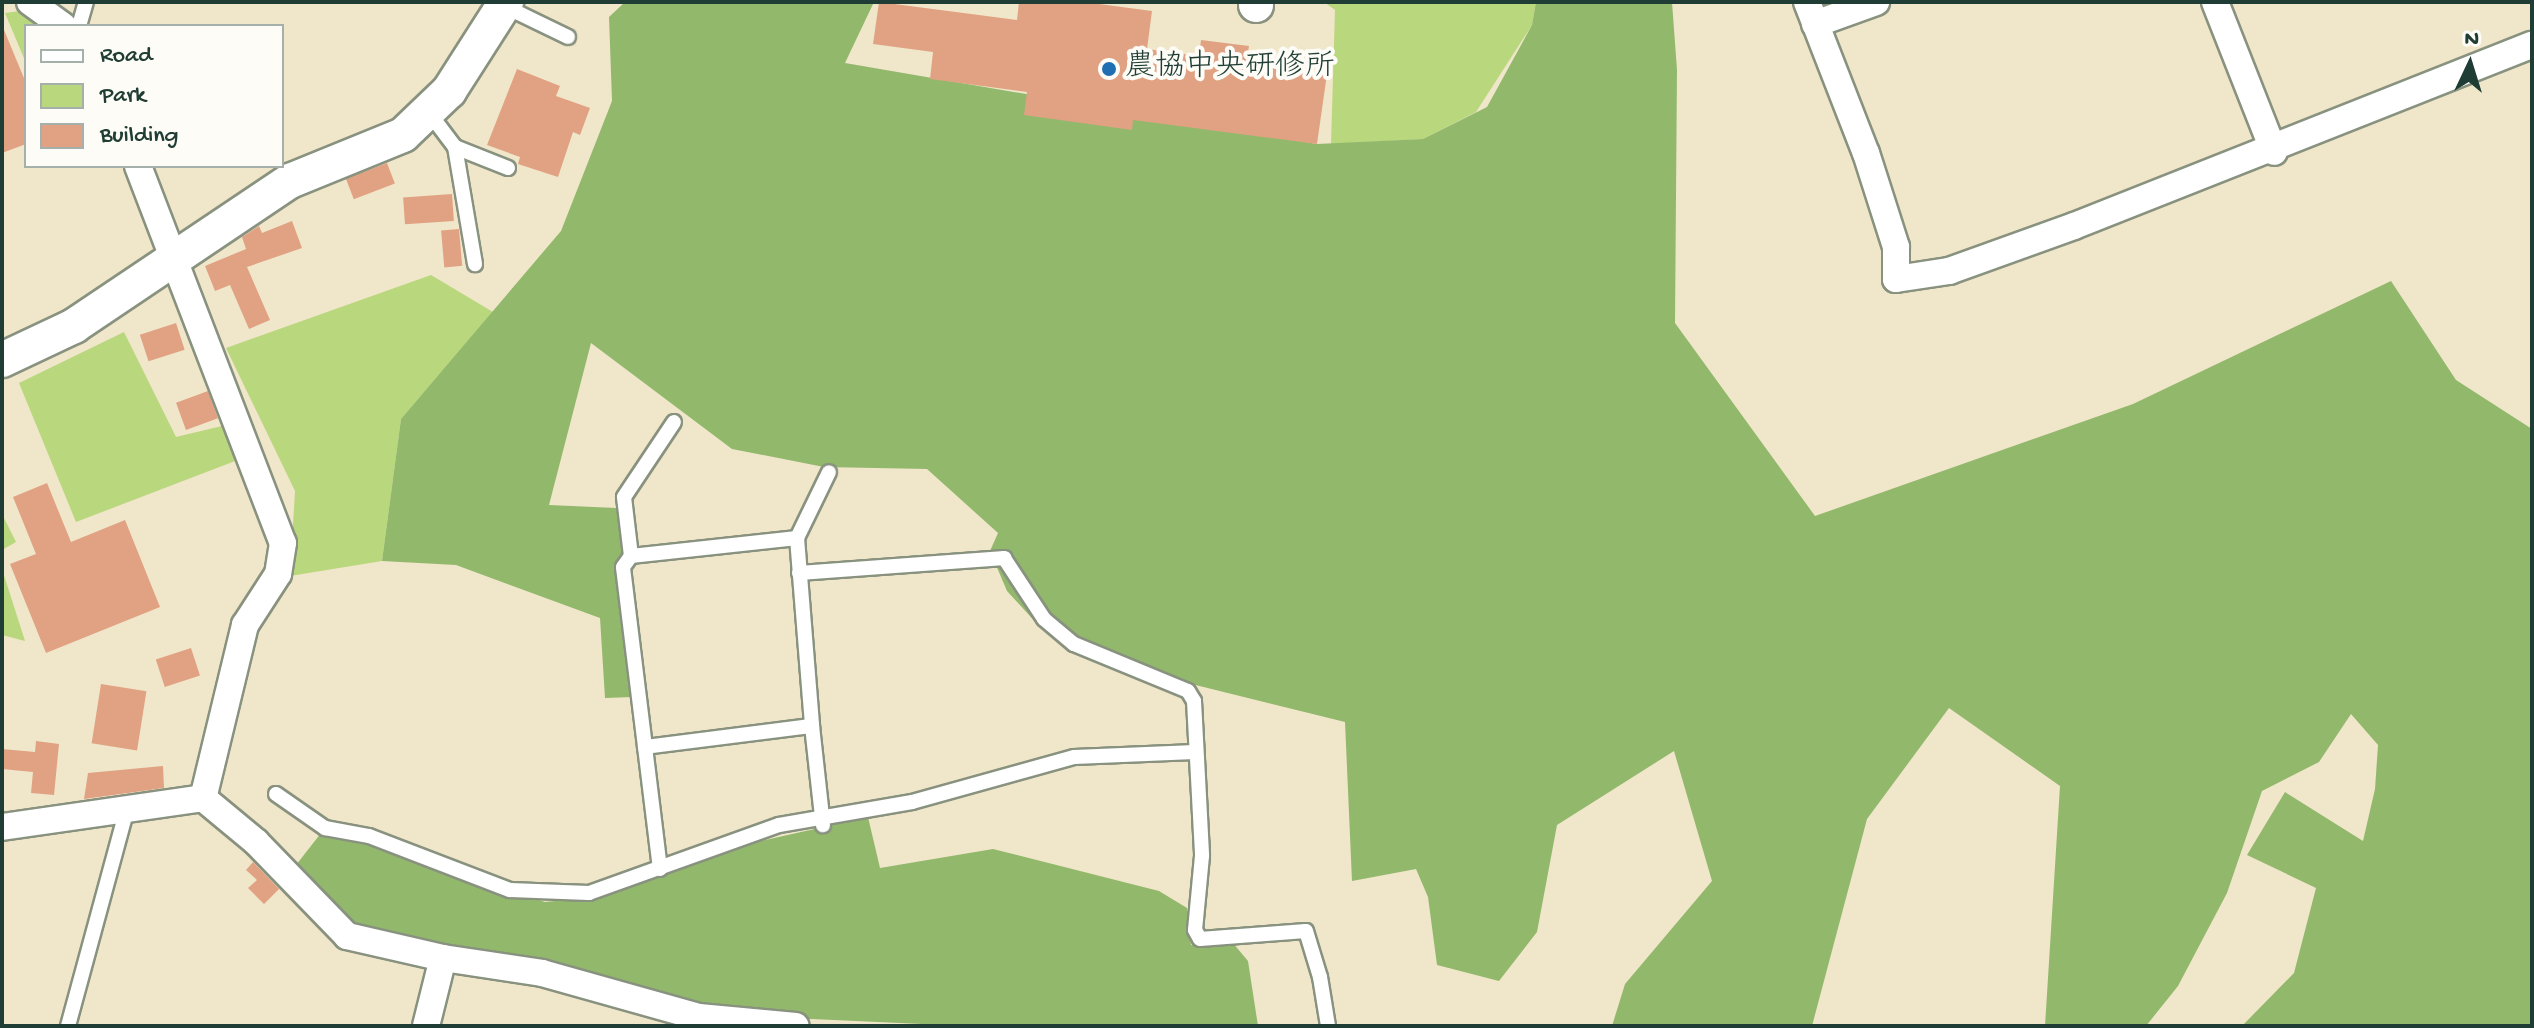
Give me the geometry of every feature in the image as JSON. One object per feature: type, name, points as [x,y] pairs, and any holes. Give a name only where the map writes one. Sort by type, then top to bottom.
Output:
[{"type":"street","points":[[30,2],[60,24]]},
{"type":"street","points":[[1876,2],[1811,13],[1866,153],[1896,247],[1896,279],[1949,271],[2274,152],[2532,45]]},
{"type":"street","points":[[2215,2],[2274,152]]},
{"type":"street","points":[[2,360],[74,326],[290,181],[403,135],[430,114],[505,4]]},
{"type":"street","points":[[139,168],[283,543],[278,574],[245,625],[203,798]]},
{"type":"street","points":[[2,827],[126,812],[203,798]]},
{"type":"street","points":[[203,798],[256,842],[347,936],[443,958],[542,973],[699,1017],[796,1026]]},
{"type":"street","points":[[426,1026],[443,958]]},
{"type":"lane","points":[[80,24],[86,2]]},
{"type":"lane","points":[[505,4],[568,37]]},
{"type":"lane","points":[[430,114],[455,147],[475,264]]},
{"type":"lane","points":[[455,147],[508,168]]},
{"type":"lane","points":[[660,869],[623,567],[631,556],[624,497],[674,422]]},
{"type":"lane","points":[[822,822],[797,538],[829,472]]},
{"type":"lane","points":[[631,556],[797,538]]},
{"type":"lane","points":[[799,573],[1004,558],[1044,619],[1074,644],[1188,691],[1194,701],[1202,856],[1195,930],[1200,939],[1306,931],[1320,977],[1328,1026]]},
{"type":"lane","points":[[645,747],[812,726]]},
{"type":"lane","points":[[276,794],[325,828],[369,836],[510,890],[589,893],[779,825],[822,822],[912,802],[1074,757],[1195,752]]},
{"type":"lane","points":[[68,1026],[126,812]]},
{"type":"green space","points":[[625,2],[874,2],[845,63],[1317,144],[1423,139],[1487,107],[1532,25],[1536,2],[1672,2],[1677,70],[1675,323],[1815,516],[2133,404],[2391,281],[2456,380],[2532,429],[2532,1026],[2242,1026],[2294,973],[2316,888],[2247,855],[2285,792],[2363,841],[2375,789],[2378,745],[2351,714],[2319,762],[2262,791],[2227,893],[2178,986],[2146,1026],[2045,1026],[2060,786],[1949,708],[1867,819],[1812,1026],[1612,1026],[1625,984],[1712,881],[1674,751],[1557,825],[1537,932],[1499,981],[1437,965],[1428,897],[1416,869],[1352,881],[1345,722],[1099,661],[1040,627],[1007,591],[990,551],[998,533],[927,469],[824,467],[732,449],[591,343],[549,505],[616,508],[628,563],[633,697],[605,698],[600,618],[456,565],[382,561],[401,419],[561,231],[612,101],[609,17]]},
{"type":"green space","points":[[1324,2],[1536,2],[1532,25],[1476,112],[1423,139],[1331,144],[1335,10]]},
{"type":"green space","points":[[20,11],[39,24],[24,24],[24,58],[5,13]]},
{"type":"green space","points":[[431,275],[493,312],[401,419],[382,561],[290,576],[295,491],[226,348]]},
{"type":"green space","points":[[124,332],[176,437],[226,425],[243,458],[76,522],[19,383]]},
{"type":"green space","points":[[2,514],[16,542],[2,550]]},
{"type":"green space","points":[[2,569],[25,641],[2,635]]},
{"type":"green space","points":[[868,817],[880,868],[993,849],[1159,891],[1187,908],[1191,945],[1232,942],[1248,961],[1258,1026],[966,1026],[744,1016],[584,972],[359,937],[296,865],[325,828],[545,902],[604,896],[694,856]]},
{"type":"building","name":"農協中央研修所","points":[[879,2],[1017,20],[1019,2],[1084,2],[1152,11],[1147,49],[1199,56],[1201,40],[1249,46],[1246,63],[1327,74],[1317,144],[1133,120],[1132,130],[1024,115],[1027,92],[930,79],[933,52],[873,44]]},
{"type":"building","points":[[2,25],[24,78],[24,145],[2,153]]},
{"type":"building","points":[[517,69],[560,86],[556,96],[590,108],[580,135],[573,132],[558,177],[518,164],[520,157],[487,145]]},
{"type":"building","points":[[387,163],[395,184],[354,199],[346,179]]},
{"type":"building","points":[[452,194],[454,221],[405,224],[403,197]]},
{"type":"building","points":[[292,221],[302,248],[247,267],[270,320],[249,329],[230,285],[215,291],[205,266],[246,249],[242,237],[259,226],[262,233]]},
{"type":"building","points":[[459,229],[462,266],[444,267],[441,231]]},
{"type":"building","points":[[176,323],[185,350],[149,361],[140,335]]},
{"type":"building","points":[[208,391],[218,418],[186,430],[176,403]]},
{"type":"building","points":[[47,483],[71,542],[125,520],[160,607],[46,653],[10,564],[36,554],[13,497]]},
{"type":"building","points":[[191,648],[200,676],[165,687],[156,659]]},
{"type":"building","points":[[101,684],[146,691],[137,750],[92,743]]},
{"type":"building","points":[[36,741],[59,744],[54,795],[31,793],[33,772],[2,769],[2,749],[35,752]]},
{"type":"building","points":[[163,766],[164,788],[84,799],[88,773]]},
{"type":"building","points":[[253,862],[279,889],[264,904],[248,888],[257,880],[246,870]]},
{"type":"place","name":"農協中央研修所","points":[[1109,69]]}]
